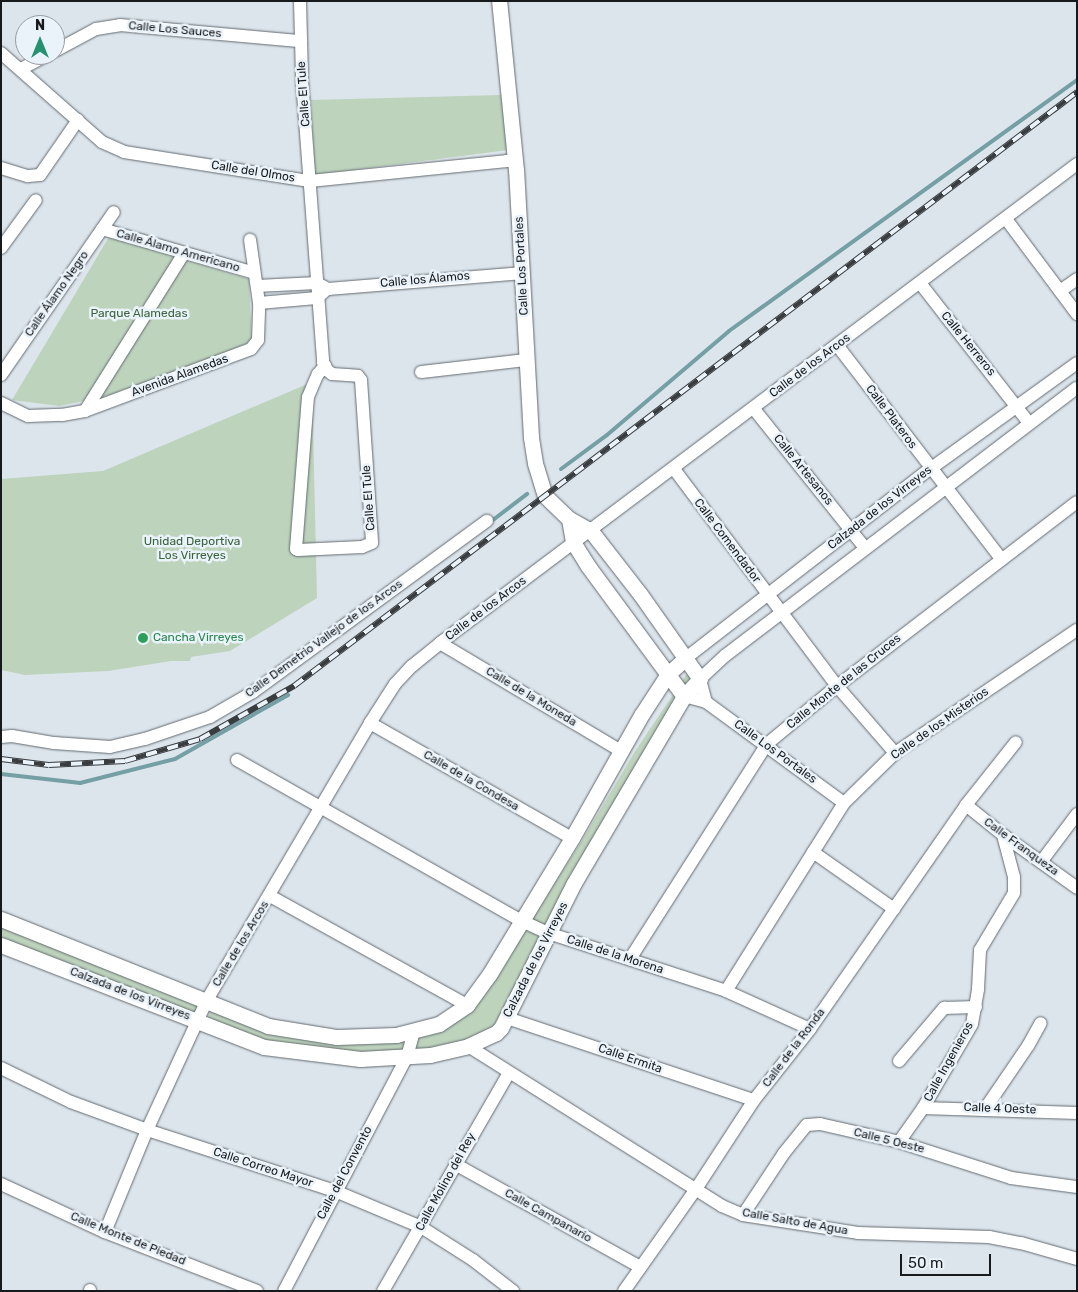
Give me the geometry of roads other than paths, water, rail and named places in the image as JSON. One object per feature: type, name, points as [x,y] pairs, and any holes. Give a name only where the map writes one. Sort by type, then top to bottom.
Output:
[{"type":"street","name":"Calle El Tule","points":[[300,1],[310,181],[322,286],[317,298],[325,366],[332,374],[358,376],[361,380],[372,543],[362,547],[298,550],[296,548],[308,397],[318,374],[325,366]]},
{"type":"street","name":"Calle Los Portales","points":[[499,1],[516,160],[530,437],[535,463],[545,496],[569,519],[591,531],[686,658],[700,679],[706,702]]},
{"type":"street","name":"Calle Los Sauces","points":[[65,46],[96,30],[120,25],[301,41]]},
{"type":"street","name":"Calle del Olmos","points":[[1,53],[102,142],[124,152],[310,181],[516,160]]},
{"type":"street","points":[[21,69],[28,65]]},
{"type":"street","points":[[1,168],[28,176],[40,175],[78,120]]},
{"type":"street","name":"Calle de los Arcos","points":[[105,1232],[147,1130],[208,1000],[370,723],[395,684],[412,666],[440,643],[573,542],[591,531],[754,409],[1077,164]]},
{"type":"street","points":[[1,248],[36,200]]},
{"type":"street","name":"Calle Álamo Negro","points":[[1,375],[114,212]]},
{"type":"street","points":[[1006,219],[1077,314]]},
{"type":"street","name":"Calle Álamo Americano","points":[[102,229],[184,252],[256,280]]},
{"type":"street","name":"Avenida Alamedas","points":[[1,403],[28,416],[62,415],[85,411],[251,349],[258,340],[259,303],[250,240]]},
{"type":"street","points":[[85,411],[184,252]]},
{"type":"street","name":"Calle los Álamos","points":[[256,280],[322,286],[523,273]]},
{"type":"street","points":[[1060,291],[1077,279]]},
{"type":"street","name":"Calle Herreros","points":[[920,283],[1017,405],[1029,423]]},
{"type":"street","points":[[259,303],[317,298]]},
{"type":"street","name":"Calle Plateros","points":[[837,346],[944,488],[1001,559]]},
{"type":"street","points":[[420,372],[526,360]]},
{"type":"street","name":"Calzada de los Virreyes","points":[[1,919],[208,1000],[268,1026],[337,1037],[396,1035],[439,1024],[467,1005],[489,976],[668,674],[767,594],[930,469],[1017,405],[1077,364]]},
{"type":"street","name":"Calzada de los Virreyes","points":[[1,945],[264,1047],[283,1051],[341,1058],[407,1057],[448,1052],[468,1046],[496,1033],[507,1018],[520,986],[574,883],[684,696],[726,655],[1077,388]]},
{"type":"street","name":"Calle Artesanos","points":[[754,409],[865,548]]},
{"type":"street","name":"Calle Comendador","points":[[674,469],[837,686],[895,753]]},
{"type":"street","name":"Calle Monte de las Cruces","points":[[630,959],[767,744],[837,686],[1077,502]]},
{"type":"street","points":[[569,519],[573,542],[610,597],[684,696]]},
{"type":"street","name":"Calle Demetrio Vallejo de los Arcos","points":[[1,737],[12,736],[54,743],[110,747],[145,739],[210,717],[253,692],[487,521]]},
{"type":"street","name":"Calle de los Misterios","points":[[726,991],[844,802],[895,753],[1077,630]]},
{"type":"street","name":"Calle de la Moneda","points":[[440,643],[621,751]]},
{"type":"street","name":"Calle Los Portales","points":[[684,696],[706,702],[767,744],[844,802]]},
{"type":"street","name":"Calle de la Condesa","points":[[370,723],[572,838]]},
{"type":"street","name":"Calle de la Ronda","points":[[624,1291],[696,1190],[754,1100],[810,1029],[966,805],[1016,742]]},
{"type":"street","name":"Calle de la Morena","points":[[237,760],[522,921],[548,933],[726,991],[810,1029]]},
{"type":"street","name":"Calle Franqueza","points":[[966,805],[1003,836],[1075,885]]},
{"type":"street","points":[[1041,862],[1077,814]]},
{"type":"street","name":"Calle Ingenieros","points":[[899,1142],[923,1108],[972,1024],[976,1007],[980,950],[1014,893],[1014,877],[1003,836]]},
{"type":"street","points":[[813,852],[894,909]]},
{"type":"street","points":[[270,896],[467,1005]]},
{"type":"street","points":[[899,1061],[944,1008],[976,1007]]},
{"type":"street","name":"Calle Ermita","points":[[507,1018],[754,1100]]},
{"type":"street","points":[[985,1109],[1040,1023]]},
{"type":"street","name":"Calle del Convento","points":[[284,1291],[407,1057],[414,1031]]},
{"type":"street","name":"Calle Salto de Agua","points":[[468,1046],[508,1073],[722,1206],[743,1215],[858,1234],[989,1237],[1021,1243],[1077,1259]]},
{"type":"street","name":"Calle Correo Mayor","points":[[1,1068],[71,1102],[147,1130],[335,1191],[421,1227],[473,1260],[513,1291]]},
{"type":"street","name":"Calle Molino del Rey","points":[[383,1291],[508,1073]]},
{"type":"street","name":"Calle 4 Oeste","points":[[923,1108],[1077,1113]]},
{"type":"street","name":"Calle 5 Oeste","points":[[743,1215],[784,1154],[807,1125],[820,1124],[899,1142],[1011,1178],[1077,1187]]},
{"type":"street","name":"Calle Campanario","points":[[455,1164],[640,1267]]},
{"type":"street","name":"Calle Monte de Piedad","points":[[1,1184],[105,1232],[254,1290]]},
{"type":"waterway","points":[[561,469],[607,435],[729,331],[1077,80]]},
{"type":"waterway","points":[[489,523],[527,494]]},
{"type":"waterway","points":[[1,774],[80,783],[175,759],[288,695]]},
{"type":"railway","points":[[1,759],[49,765],[125,761],[200,739],[294,686],[1077,92]]},
{"type":"place","name":"Cancha Virreyes","points":[[143,638]]},
{"type":"park label","name":"Parque Alamedas","points":[[139,314]]},
{"type":"park label","name":"Unidad Deportiva Los Virreyes","points":[[192,549]]}]
